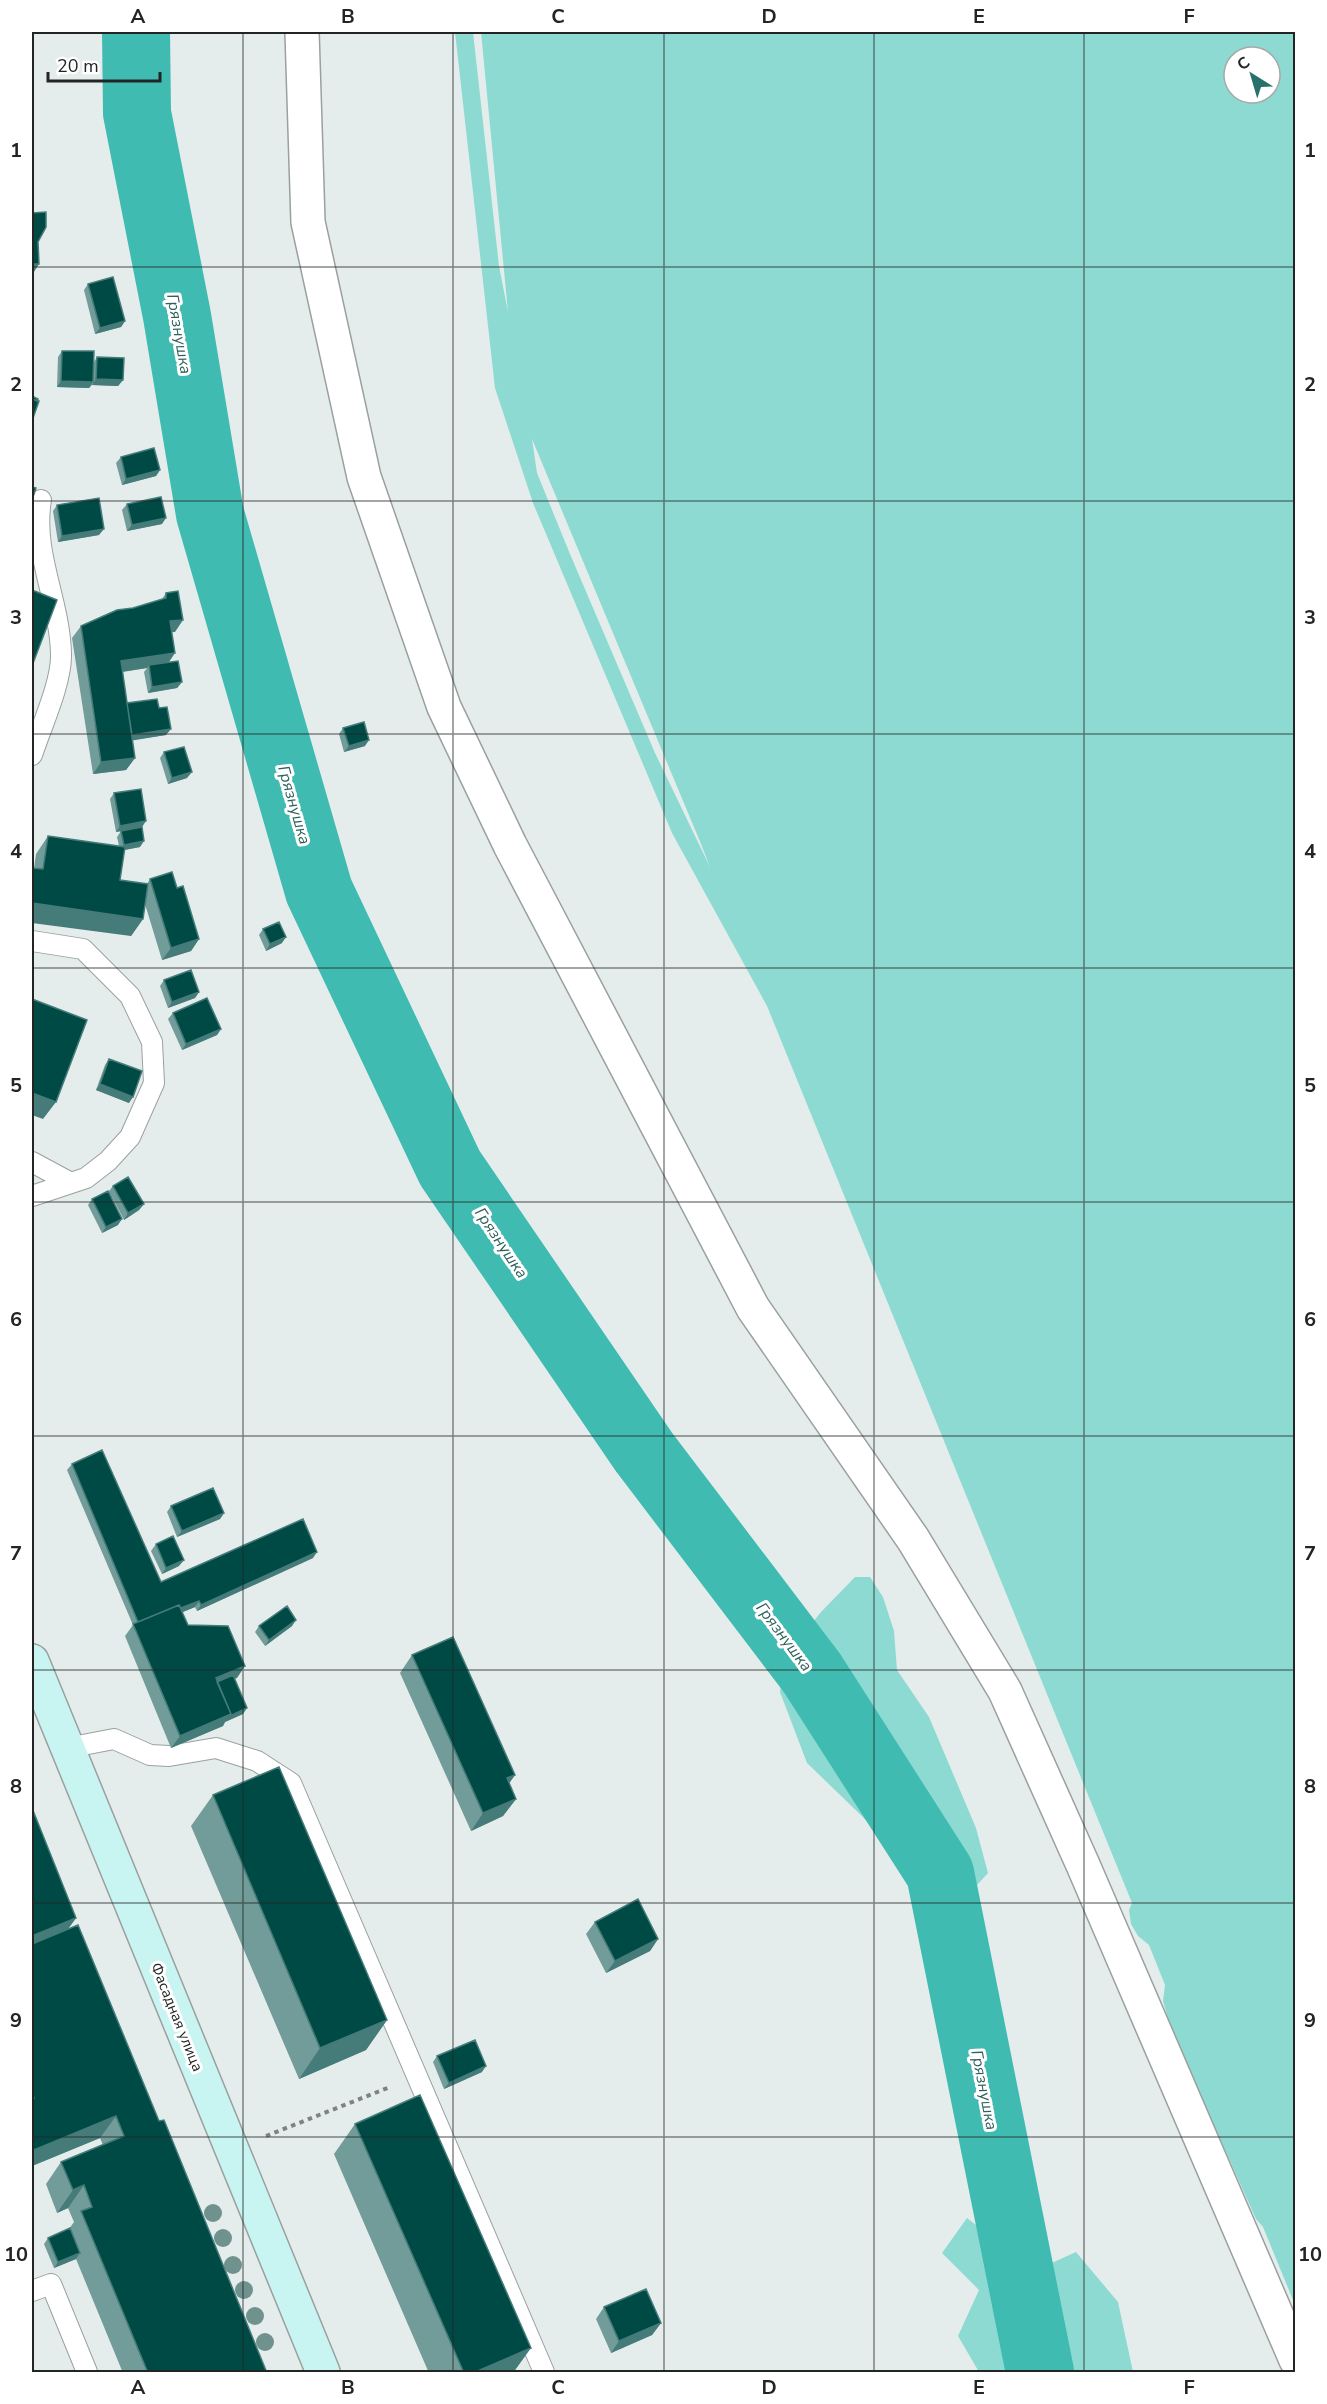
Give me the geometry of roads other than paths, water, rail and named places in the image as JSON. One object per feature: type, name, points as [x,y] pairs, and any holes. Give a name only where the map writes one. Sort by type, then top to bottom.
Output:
[{"type":"main road","name":"Фасадная улица","points":[[32,1661],[323,2373]]},
{"type":"street","points":[[302,32],[308,222],[364,477],[444,707],[510,845],[753,1308],[913,1539],[1005,1691],[1296,2360]]},
{"type":"lane","points":[[32,755],[58,678],[61,655],[56,612],[39,539],[38,518],[41,500]]},
{"type":"lane","points":[[32,941],[83,949],[130,996],[152,1042],[154,1083],[130,1137],[108,1161],[86,1178],[32,1196]]},
{"type":"lane","points":[[32,1162],[71,1183]]},
{"type":"lane","points":[[67,1748],[114,1739],[150,1755],[169,1756],[216,1748],[257,1761],[291,1783],[544,2373]]},
{"type":"lane","points":[[32,2291],[51,2284],[87,2373]]},
{"type":"waterway","name":"Грязнушка","points":[[136,32],[137,113],[177,316],[210,514],[319,891],[450,1168],[644,1452],[812,1673],[940,1873],[1040,2372]]}]
